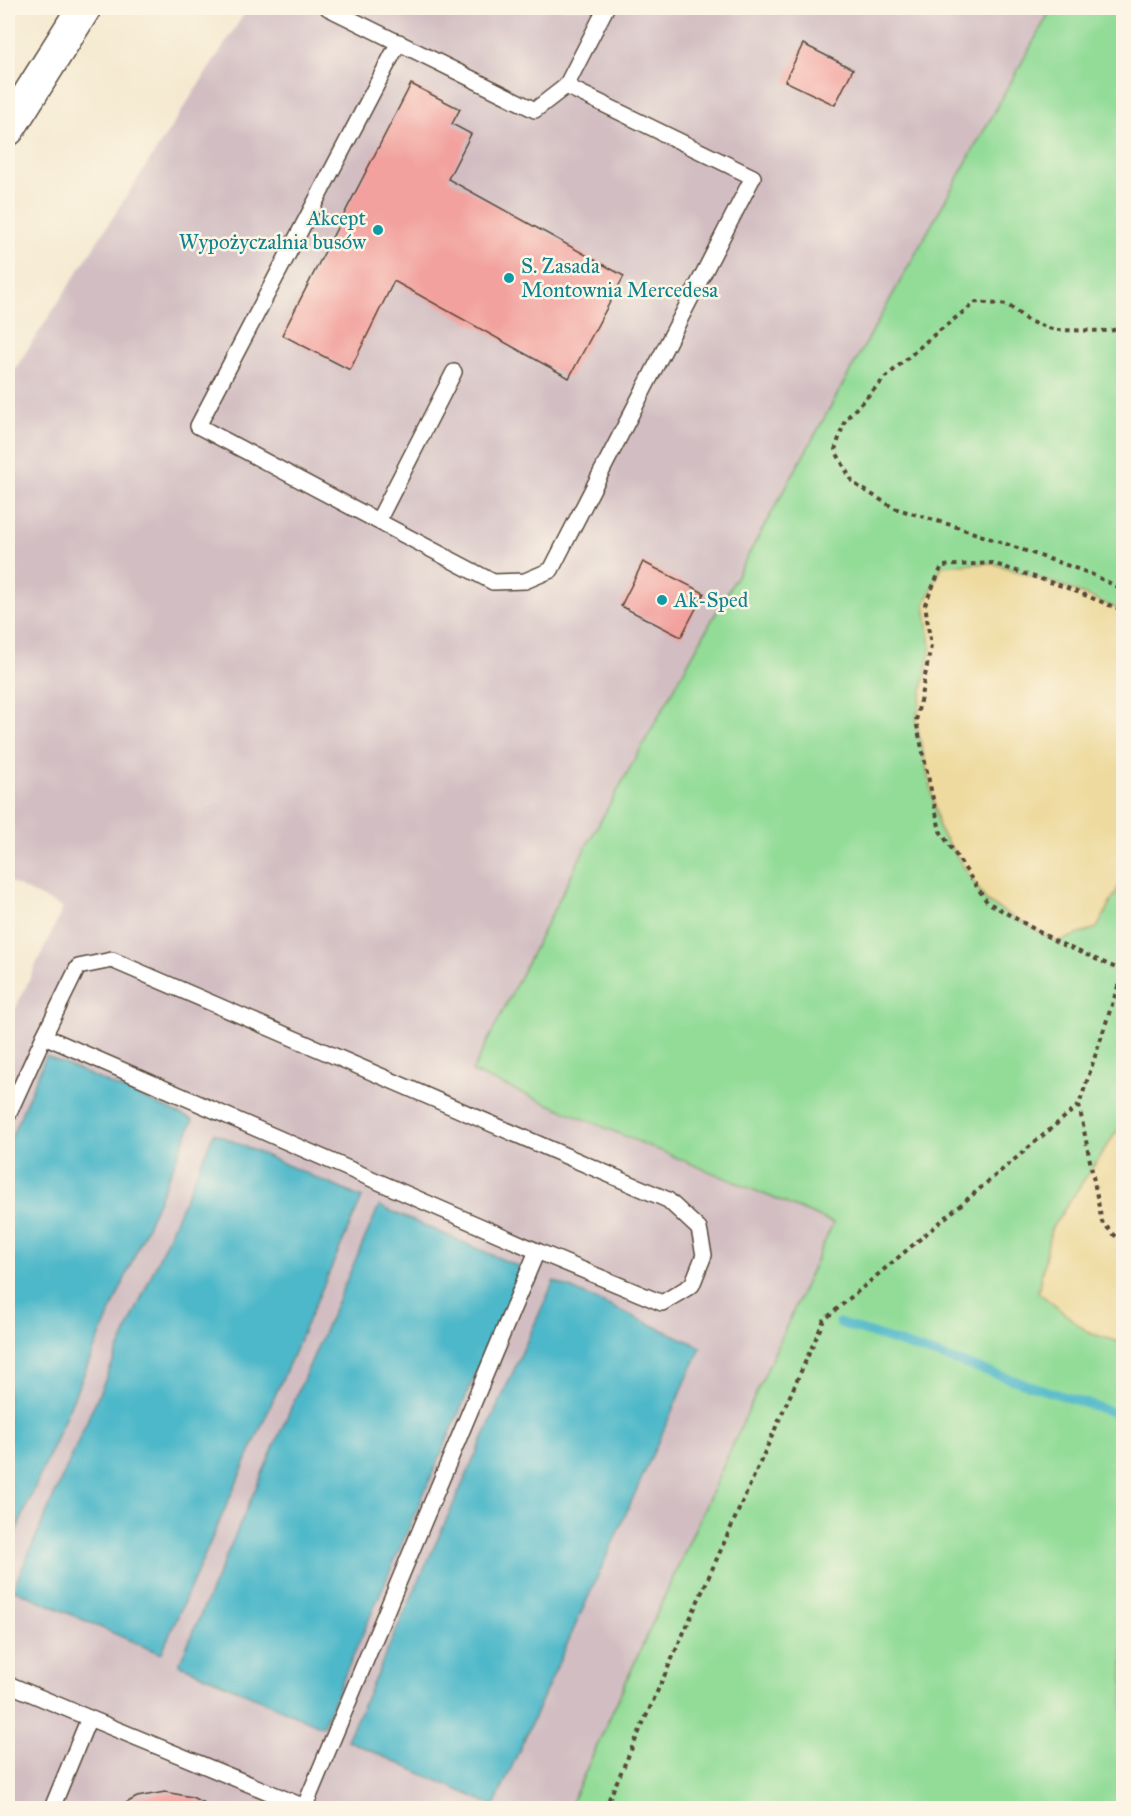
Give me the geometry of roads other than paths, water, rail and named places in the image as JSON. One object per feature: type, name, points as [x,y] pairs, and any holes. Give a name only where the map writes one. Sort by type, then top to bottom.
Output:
[{"type":"street","points":[[14,107],[84,8]]},
{"type":"lane","points":[[328,8],[535,110],[566,86],[606,8]]},
{"type":"lane","points":[[399,42],[198,426],[493,582],[525,581],[551,570],[753,177],[566,86]]},
{"type":"lane","points":[[378,521],[454,372]]},
{"type":"lane","points":[[8,1115],[44,1036],[78,967],[112,960],[668,1200],[699,1229],[704,1255],[692,1285],[662,1303],[537,1251],[44,1036]]},
{"type":"lane","points":[[8,1684],[305,1808],[537,1251]]},
{"type":"lane","points":[[52,1809],[89,1718]]},
{"type":"water","points":[[46,1056],[193,1120],[8,1550],[8,1145]]},
{"type":"water","points":[[214,1133],[362,1198],[161,1654],[13,1589]]},
{"type":"water","points":[[379,1206],[522,1268],[322,1727],[179,1664]]},
{"type":"water","points":[[554,1281],[701,1347],[494,1806],[347,1740]]},
{"type":"waterway","points":[[839,1323],[1124,1416]]},
{"type":"place","name":"Akcept Wypożyczalnia busów","points":[[378,230]]},
{"type":"place","name":"S. Zasada Montownia Mercedesa","points":[[509,278]]},
{"type":"place","name":"Ak-Sped","points":[[662,600]]}]
